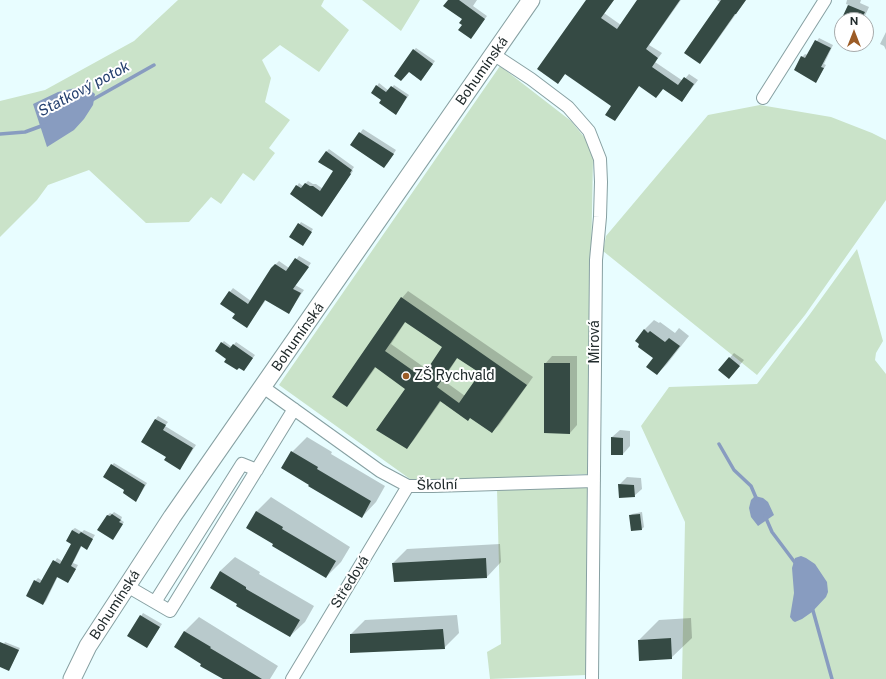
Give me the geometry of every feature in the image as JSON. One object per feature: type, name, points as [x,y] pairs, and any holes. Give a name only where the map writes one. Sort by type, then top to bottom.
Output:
[{"type":"main road","name":"Bohumínská","points":[[72,679],[88,646],[172,517],[531,0]]},
{"type":"street","points":[[763,98],[825,0]]},
{"type":"street","name":"Mírová","points":[[493,54],[531,79],[568,107],[589,131],[600,159],[600,217],[596,260],[592,679]]},
{"type":"street","name":"Školní","points":[[263,387],[380,471],[408,486],[594,481]]},
{"type":"street","points":[[127,586],[170,611],[294,409]]},
{"type":"street","points":[[155,602],[242,464],[257,470]]},
{"type":"street","name":"Středová","points":[[292,679],[408,486]]},
{"type":"green space","points":[[178,0],[324,0],[321,6],[349,30],[319,72],[280,45],[262,60],[271,78],[265,102],[290,120],[269,148],[275,153],[254,181],[243,173],[221,204],[211,197],[189,222],[146,223],[89,170],[48,185],[37,200],[0,237],[0,101],[45,90],[134,41]]},
{"type":"green space","points":[[362,0],[420,0],[401,31]]},
{"type":"green space","points":[[500,66],[571,121],[585,138],[593,158],[587,474],[431,481],[410,479],[279,385]]},
{"type":"green space","points":[[760,105],[831,117],[886,140],[886,200],[805,315],[757,375],[603,251],[606,236],[708,115]]},
{"type":"green space","points":[[857,249],[883,341],[876,353],[875,360],[886,374],[886,679],[682,679],[685,522],[641,426],[669,387],[757,384]]},
{"type":"green space","points":[[587,485],[586,675],[490,679],[487,652],[501,644],[497,489]]},
{"type":"water","points":[[80,87],[89,89],[95,94],[93,105],[84,119],[74,130],[47,147],[33,104],[58,92]]},
{"type":"water","points":[[755,496],[763,498],[768,502],[774,515],[758,526],[751,517],[749,508],[751,500]]},
{"type":"water","points":[[801,556],[815,564],[827,582],[828,592],[826,597],[812,612],[795,622],[790,617],[794,593],[792,568],[795,558]]},
{"type":"building","points":[[448,0],[459,0],[485,19],[471,39],[458,30],[462,25],[459,23],[462,19],[443,6]]},
{"type":"building","points":[[586,0],[614,0],[601,18],[617,29],[637,0],[680,0],[646,49],[658,58],[652,67],[678,85],[684,77],[694,84],[682,102],[663,89],[656,98],[639,86],[615,121],[605,115],[611,106],[565,74],[558,84],[537,69]]},
{"type":"building","points":[[721,0],[746,0],[700,64],[684,53]]},
{"type":"building","points":[[848,5],[865,12],[845,12]]},
{"type":"building","points":[[815,40],[831,48],[821,67],[824,68],[816,83],[794,70],[801,56],[805,58]]},
{"type":"building","points":[[413,49],[433,64],[421,81],[409,72],[401,81],[394,76]]},
{"type":"building","points":[[376,85],[386,92],[391,86],[407,97],[396,115],[379,103],[381,100],[371,93]]},
{"type":"building","points":[[359,132],[394,154],[384,168],[350,145]]},
{"type":"building","points":[[326,151],[352,170],[350,173],[351,174],[322,217],[290,194],[296,185],[301,188],[305,183],[320,191],[333,171],[318,162]]},
{"type":"building","points":[[298,223],[312,232],[303,246],[289,237]]},
{"type":"building","points":[[295,258],[309,267],[293,289],[301,293],[289,314],[265,300],[247,328],[232,318],[235,314],[220,304],[229,291],[248,304],[275,264],[286,271]]},
{"type":"building","points":[[401,297],[527,385],[492,433],[470,418],[468,421],[440,401],[407,449],[376,430],[405,389],[375,367],[347,407],[332,397]],"holes":[[[405,322],[442,347],[422,377],[385,351]],[[457,358],[480,373],[459,403],[437,387]]]},
{"type":"building","points":[[644,329],[648,333],[650,331],[665,342],[669,338],[680,346],[657,375],[646,367],[653,358],[638,347],[639,344],[635,341]]},
{"type":"building","points":[[221,342],[230,348],[233,344],[253,358],[244,371],[239,368],[237,370],[224,362],[226,359],[215,351]]},
{"type":"building","points":[[729,357],[740,366],[729,379],[718,370]]},
{"type":"building","points":[[544,363],[570,363],[570,434],[544,433]]},
{"type":"building","points":[[155,419],[166,425],[163,430],[193,448],[180,470],[164,460],[166,457],[141,442]]},
{"type":"building","points":[[611,437],[623,438],[623,455],[611,455]]},
{"type":"building","points":[[291,451],[318,467],[317,469],[371,501],[362,518],[281,468]]},
{"type":"building","points":[[111,464],[145,485],[136,502],[123,493],[124,490],[103,477]]},
{"type":"building","points":[[618,484],[634,485],[635,497],[619,498]]},
{"type":"building","points":[[256,511],[283,527],[282,529],[336,561],[326,578],[272,546],[273,544],[246,528]]},
{"type":"building","points":[[112,514],[121,520],[119,522],[123,524],[113,540],[97,530],[107,515],[110,516]]},
{"type":"building","points":[[640,514],[642,530],[631,531],[629,515]]},
{"type":"building","points":[[72,530],[79,534],[81,532],[93,539],[87,550],[81,546],[71,566],[76,569],[68,583],[57,577],[43,605],[26,596],[34,580],[40,583],[53,560],[60,564],[71,544],[66,541]]},
{"type":"building","points":[[486,558],[487,578],[394,582],[392,563]]},
{"type":"building","points":[[220,571],[246,587],[246,589],[300,620],[290,637],[236,606],[237,604],[210,588]]},
{"type":"building","points":[[140,615],[160,627],[147,648],[127,636]]},
{"type":"building","points":[[443,629],[445,649],[350,653],[350,634]]},
{"type":"building","points":[[184,631],[262,679],[223,679],[200,666],[201,664],[174,647]]},
{"type":"building","points":[[671,638],[672,659],[639,661],[638,640]]},
{"type":"building","points":[[0,642],[19,650],[9,671],[0,667]]},
{"type":"waterway","name":"Statkový potok","points":[[92,100],[154,65]]},
{"type":"waterway","name":"Statkový potok","points":[[0,134],[25,132],[44,125]]},
{"type":"waterway","points":[[719,444],[734,470],[751,486],[757,500]]},
{"type":"waterway","points":[[765,516],[772,532],[796,564]]},
{"type":"waterway","points":[[812,607],[832,679]]},
{"type":"place","name":"ZŠ Rychvald","points":[[406,376]]}]
